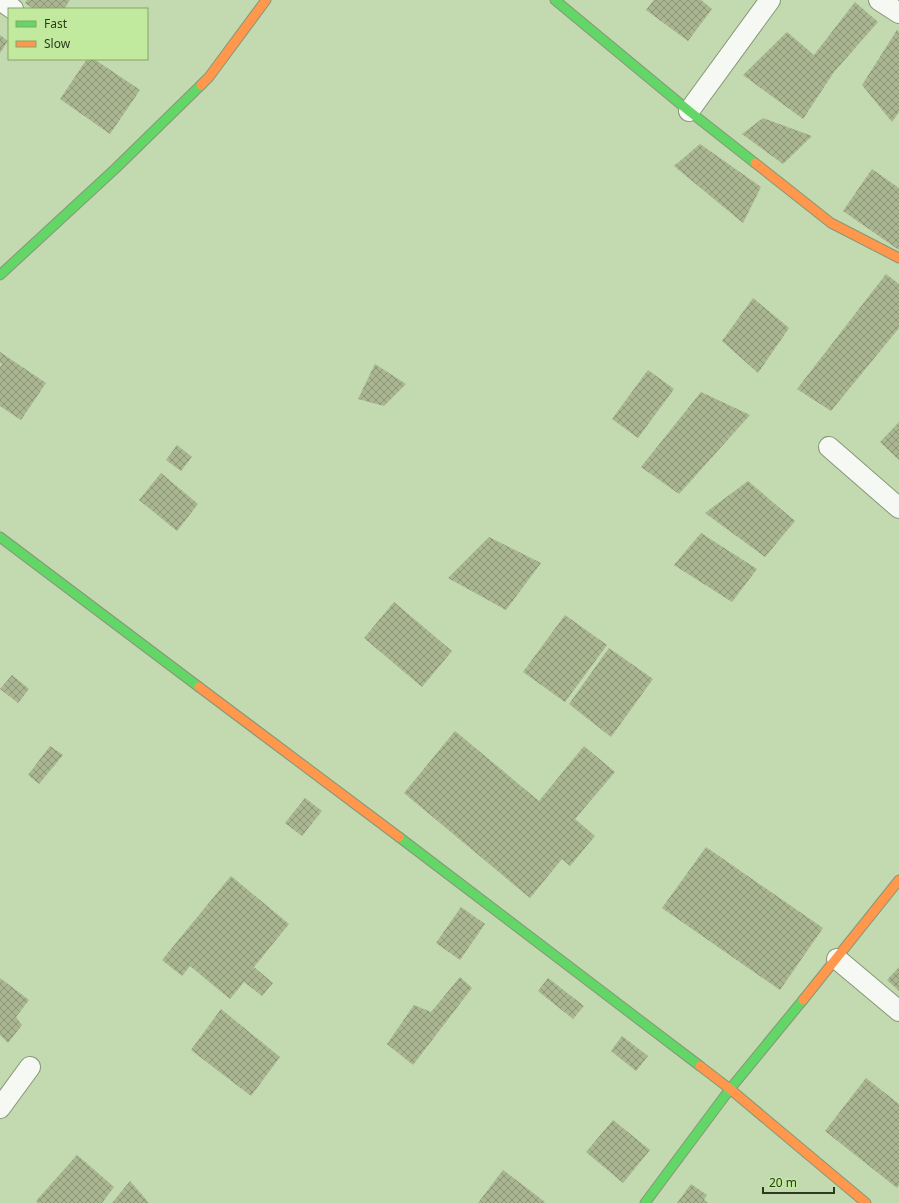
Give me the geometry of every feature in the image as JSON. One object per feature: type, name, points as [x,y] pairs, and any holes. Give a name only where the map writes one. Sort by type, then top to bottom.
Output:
[{"type":"street","points":[[0,0],[11,8]]},
{"type":"street","points":[[0,275],[116,168],[209,77],[266,0]]},
{"type":"street","points":[[555,0],[830,223],[899,258]]},
{"type":"street","points":[[690,111],[770,0]]},
{"type":"street","points":[[879,0],[899,13]]},
{"type":"street","points":[[830,447],[899,508]]},
{"type":"street","points":[[0,537],[524,931],[730,1089],[866,1203]]},
{"type":"street","points":[[645,1203],[730,1089],[838,959],[899,880]]},
{"type":"street","points":[[838,959],[899,1011]]},
{"type":"street","points":[[0,1108],[30,1067]]},
{"type":"building","points":[[27,0],[70,0],[65,8],[32,8],[25,3]]},
{"type":"building","points":[[654,0],[701,0],[712,9],[688,41],[646,10]]},
{"type":"building","points":[[855,2],[878,22],[834,72],[803,119],[743,75],[787,32],[814,55]]},
{"type":"building","points":[[897,30],[899,32],[899,112],[892,122],[862,85]]},
{"type":"building","points":[[0,35],[8,41],[0,53]]},
{"type":"building","points":[[86,60],[95,60],[140,90],[110,134],[60,99]]},
{"type":"building","points":[[763,118],[812,136],[783,164],[742,134]]},
{"type":"building","points":[[700,144],[761,187],[743,223],[674,166]]},
{"type":"building","points":[[872,169],[899,188],[899,250],[843,211]]},
{"type":"building","points":[[886,274],[899,284],[899,328],[831,411],[797,389]]},
{"type":"building","points":[[753,298],[789,328],[758,373],[722,341]]},
{"type":"building","points":[[0,352],[46,383],[21,420],[0,406],[0,367],[2,364],[0,363]]},
{"type":"building","points":[[375,364],[406,384],[384,406],[358,399]]},
{"type":"building","points":[[648,370],[674,389],[638,438],[612,419]]},
{"type":"building","points":[[701,392],[750,415],[679,494],[641,467]]},
{"type":"building","points":[[899,422],[899,460],[880,442]]},
{"type":"building","points":[[177,445],[192,457],[181,471],[166,460]]},
{"type":"building","points":[[161,473],[198,504],[177,531],[139,500]]},
{"type":"building","points":[[748,481],[795,521],[765,557],[705,513]]},
{"type":"building","points":[[701,533],[757,569],[732,602],[674,565]]},
{"type":"building","points":[[489,537],[541,563],[506,610],[448,578]]},
{"type":"building","points":[[394,602],[452,651],[422,687],[364,638]]},
{"type":"building","points":[[565,615],[607,645],[565,702],[523,672]]},
{"type":"building","points":[[609,648],[653,679],[611,737],[569,704]]},
{"type":"building","points":[[12,675],[29,689],[18,703],[0,689]]},
{"type":"building","points":[[455,731],[539,801],[584,746],[615,772],[575,819],[595,836],[570,866],[562,859],[530,898],[404,793]]},
{"type":"building","points":[[50,746],[63,755],[39,784],[28,775]]},
{"type":"building","points":[[305,798],[322,811],[302,836],[285,823]]},
{"type":"building","points":[[706,847],[823,928],[780,990],[662,908]]},
{"type":"building","points":[[231,876],[289,924],[254,967],[273,983],[262,996],[244,982],[230,999],[190,966],[182,976],[162,960]]},
{"type":"building","points":[[461,907],[485,924],[460,960],[436,943]]},
{"type":"building","points":[[899,967],[899,991],[887,980]]},
{"type":"building","points":[[460,977],[472,988],[413,1065],[387,1044],[414,1005],[431,1012]]},
{"type":"building","points":[[0,978],[29,1000],[16,1017],[22,1025],[8,1043],[0,1035]]},
{"type":"building","points":[[548,978],[584,1006],[573,1019],[538,991]]},
{"type":"building","points":[[221,1009],[280,1057],[251,1096],[191,1050]]},
{"type":"building","points":[[622,1036],[648,1056],[636,1071],[611,1051]]},
{"type":"building","points":[[866,1078],[899,1104],[899,1185],[897,1188],[825,1131]]},
{"type":"building","points":[[613,1120],[650,1150],[623,1183],[586,1152]]},
{"type":"building","points":[[77,1155],[114,1187],[102,1203],[38,1203],[36,1201]]},
{"type":"building","points":[[503,1170],[545,1202],[478,1203]]},
{"type":"building","points":[[130,1181],[149,1203],[112,1203]]},
{"type":"building","points":[[691,1184],[707,1195],[704,1200],[708,1203],[677,1203]]},
{"type":"traffic: fast","points":[[555,0],[689,111],[755,163]]},
{"type":"traffic: fast","points":[[0,275],[116,168],[201,85]]},
{"type":"traffic: fast","points":[[0,537],[199,687]]},
{"type":"traffic: fast","points":[[399,837],[700,1066]]},
{"type":"traffic: fast","points":[[645,1203],[730,1089],[803,1000]]},
{"type":"traffic: slow","points":[[201,85],[209,77],[266,0]]},
{"type":"traffic: slow","points":[[755,163],[831,223],[899,258]]},
{"type":"traffic: slow","points":[[199,687],[399,837]]},
{"type":"traffic: slow","points":[[803,1000],[899,880]]},
{"type":"traffic: slow","points":[[700,1066],[730,1089],[866,1203]]}]
